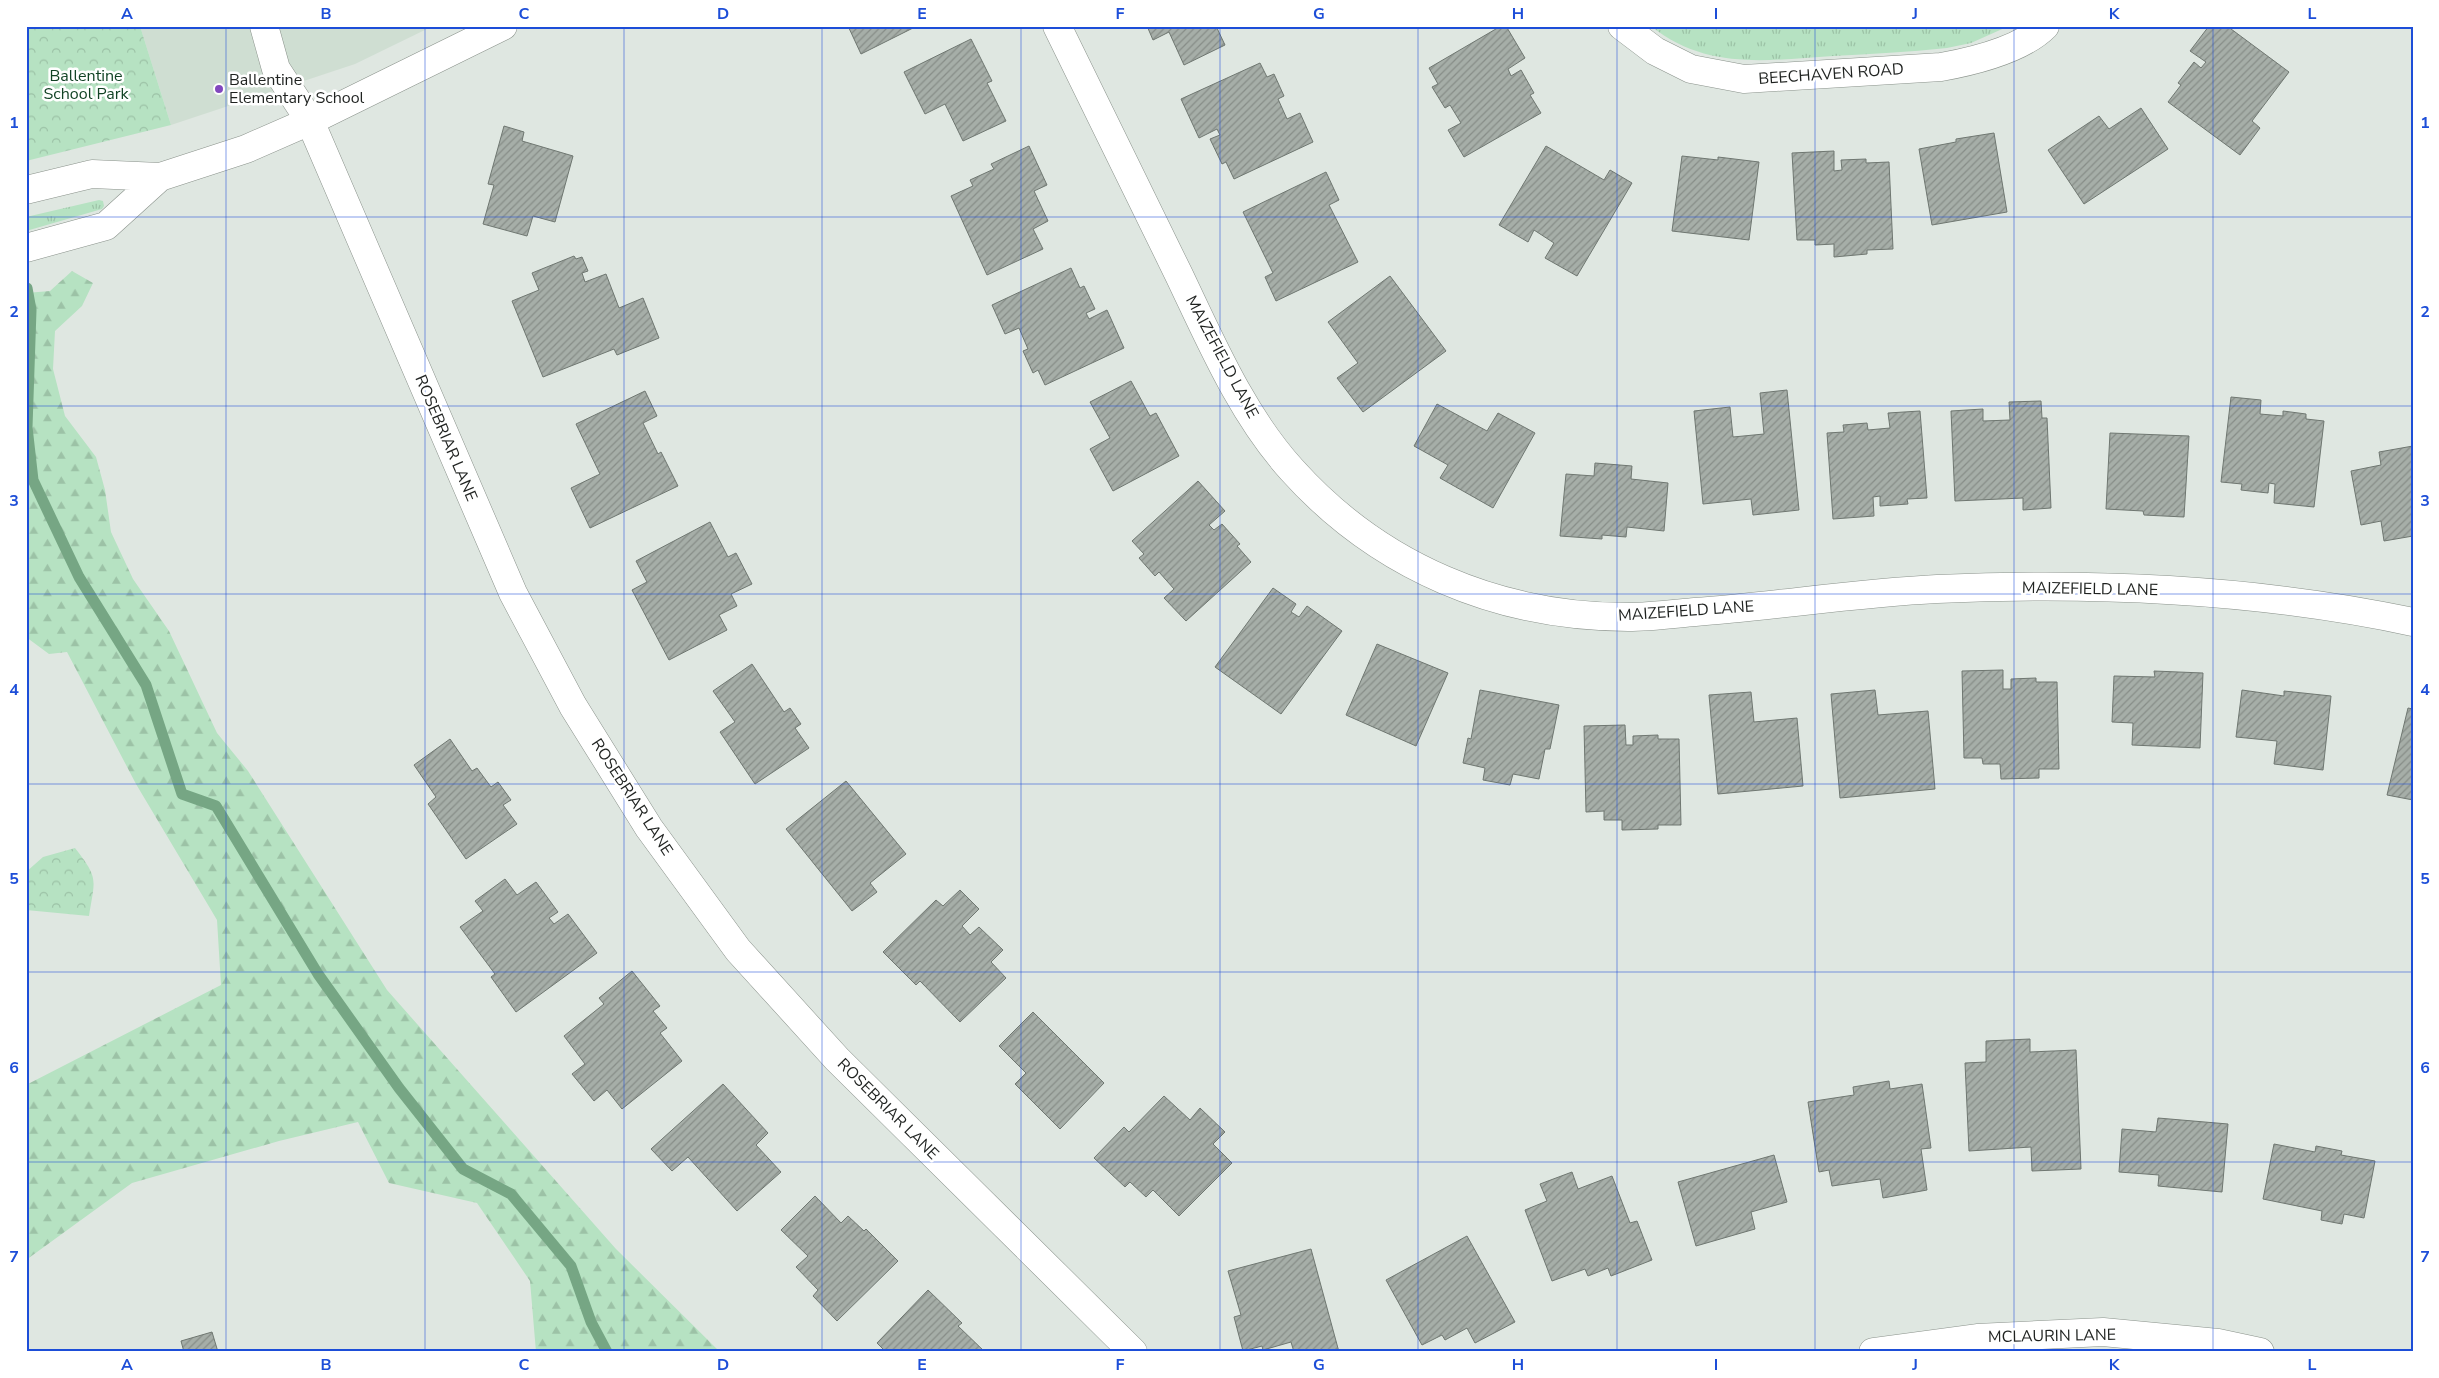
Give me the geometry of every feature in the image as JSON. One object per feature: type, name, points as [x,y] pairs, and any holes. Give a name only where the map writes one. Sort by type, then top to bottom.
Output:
[{"type":"street","name":"ROSEBRIAR LANE","points":[[264,26],[276,69],[310,121],[513,593],[573,706],[649,828],[738,950],[837,1059],[1133,1352]]},
{"type":"street","points":[[26,190],[92,174],[160,177],[246,149],[310,121],[503,26]]},
{"type":"street","name":"MAIZEFIELD LANE","points":[[1057,26],[1204,327],[1248,410],[1291,470],[1348,523],[1416,568],[1481,595],[1553,612],[1628,617],[1934,589],[2070,586],[2243,597],[2369,613],[2413,622]]},
{"type":"street","name":"BEECHAVEN ROAD","points":[[1622,26],[1655,51],[1690,69],[1744,80],[1941,67],[1973,61],[2001,51],[2039,32],[2045,26]]},
{"type":"street","points":[[26,248],[106,226],[160,177]]},
{"type":"street","name":"MCLAURIN LANE","points":[[1873,1352],[1977,1338],[2103,1332],[2218,1343],[2260,1352]]},
{"type":"shaded area","name":"Ballentine Elementary School","points":[[140,26],[433,26],[355,64],[171,125]]},
{"type":"green space","name":"Ballentine School Park","points":[[26,26],[140,26],[171,125],[26,161]]},
{"type":"green space","points":[[1651,26],[2009,26],[1971,43],[1947,48],[1762,60],[1716,56],[1694,50],[1672,40]]},
{"type":"green space","points":[[99,200],[103,201],[104,206],[102,209],[26,231],[26,217]]},
{"type":"green space","points":[[72,271],[93,283],[82,306],[55,331],[53,369],[65,416],[96,457],[105,490],[111,532],[133,579],[169,631],[217,733],[248,771],[387,990],[616,1249],[720,1352],[536,1352],[530,1281],[477,1203],[389,1183],[358,1122],[279,1141],[132,1183],[26,1260],[26,1085],[221,985],[217,920],[136,784],[67,652],[49,654],[26,637],[26,293],[50,291]]},
{"type":"green space","points":[[75,848],[92,873],[94,886],[89,916],[26,910],[26,872],[43,857]]},
{"type":"building","points":[[848,26],[917,26],[861,54]]},
{"type":"building","points":[[1147,26],[1216,26],[1225,45],[1184,65],[1169,32],[1153,40]]},
{"type":"building","points":[[1501,26],[1506,26],[1525,58],[1508,69],[1511,76],[1521,70],[1534,93],[1530,95],[1541,113],[1464,157],[1448,130],[1461,123],[1450,105],[1445,108],[1432,87],[1438,84],[1429,68]]},
{"type":"building","points":[[2209,26],[2227,26],[2289,72],[2252,121],[2260,128],[2240,155],[2168,102],[2181,85],[2178,83],[2194,62],[2201,68],[2206,62],[2190,51]]},
{"type":"building","points":[[971,39],[992,81],[987,83],[1006,121],[963,141],[945,104],[925,114],[904,72]]},
{"type":"building","points":[[1260,63],[1267,77],[1274,74],[1284,96],[1278,99],[1287,119],[1300,113],[1313,142],[1234,179],[1226,162],[1222,164],[1210,139],[1220,135],[1217,129],[1199,138],[1181,99]]},
{"type":"building","points":[[2141,108],[2168,149],[2084,204],[2048,150],[2099,116],[2109,129]]},
{"type":"building","points":[[504,126],[524,132],[522,141],[573,156],[555,222],[533,216],[527,236],[483,224],[494,185],[488,184]]},
{"type":"building","points":[[1994,133],[2007,212],[1932,225],[1919,149],[1956,142],[1956,139]]},
{"type":"building","points":[[1029,146],[1047,185],[1034,191],[1048,221],[1033,229],[1043,249],[987,275],[951,196],[973,186],[970,180],[994,169],[991,164]]},
{"type":"building","points":[[1546,146],[1604,180],[1610,170],[1632,183],[1577,276],[1545,258],[1554,243],[1534,230],[1528,242],[1499,225]]},
{"type":"building","points":[[1834,151],[1834,171],[1842,170],[1841,160],[1866,159],[1866,163],[1889,162],[1893,249],[1867,250],[1867,254],[1834,257],[1834,244],[1815,245],[1815,240],[1797,240],[1792,153]]},
{"type":"building","points":[[1682,156],[1718,160],[1718,157],[1759,162],[1749,240],[1672,231]]},
{"type":"building","points":[[1326,172],[1339,200],[1329,205],[1358,262],[1276,301],[1265,277],[1273,273],[1243,212]]},
{"type":"building","points":[[574,256],[576,259],[582,257],[588,271],[582,273],[585,282],[606,274],[619,308],[643,298],[659,338],[617,355],[614,349],[543,377],[512,301],[539,290],[532,273]]},
{"type":"building","points":[[1071,268],[1080,288],[1084,286],[1095,309],[1086,313],[1089,319],[1107,310],[1124,348],[1045,385],[1038,370],[1033,373],[1023,351],[1028,349],[1019,328],[1005,334],[992,305]]},
{"type":"building","points":[[1390,276],[1446,351],[1363,412],[1337,378],[1358,363],[1328,322]]},
{"type":"building","points":[[1131,381],[1150,416],[1156,413],[1179,456],[1113,491],[1090,449],[1110,438],[1090,402]]},
{"type":"building","points":[[1787,390],[1799,510],[1753,515],[1751,499],[1703,504],[1694,411],[1730,407],[1733,437],[1764,434],[1760,393]]},
{"type":"building","points":[[645,391],[657,416],[643,423],[658,454],[661,452],[678,486],[590,528],[571,488],[600,474],[576,424]]},
{"type":"building","points":[[2231,397],[2261,400],[2260,414],[2283,416],[2283,411],[2306,414],[2306,419],[2324,421],[2314,507],[2274,503],[2275,484],[2269,483],[2268,493],[2241,490],[2242,484],[2221,482]]},
{"type":"building","points":[[2041,401],[2042,418],[2047,418],[2051,508],[2023,510],[2023,498],[1955,501],[1951,411],[1983,409],[1983,421],[2010,420],[2009,402]]},
{"type":"building","points":[[1437,404],[1487,431],[1498,413],[1535,433],[1493,508],[1440,478],[1448,465],[1414,446]]},
{"type":"building","points":[[1920,411],[1927,498],[1907,499],[1908,504],[1880,506],[1880,496],[1873,497],[1874,516],[1833,519],[1827,433],[1844,432],[1843,425],[1867,423],[1868,430],[1890,428],[1888,413]]},
{"type":"building","points":[[2110,433],[2189,436],[2184,517],[2144,515],[2143,511],[2106,509]]},
{"type":"building","points":[[2413,446],[2413,536],[2384,541],[2381,521],[2361,525],[2351,471],[2381,465],[2379,452]]},
{"type":"building","points":[[1595,463],[1632,466],[1631,479],[1668,483],[1664,531],[1627,527],[1626,537],[1602,535],[1602,539],[1560,536],[1566,474],[1594,476]]},
{"type":"building","points":[[1198,481],[1225,511],[1209,525],[1214,530],[1222,524],[1240,544],[1237,546],[1251,562],[1186,621],[1164,598],[1174,589],[1159,572],[1155,576],[1139,558],[1144,554],[1132,541]]},
{"type":"building","points":[[710,522],[728,557],[736,553],[752,584],[731,594],[737,606],[719,615],[727,630],[669,660],[632,590],[647,582],[636,561]]},
{"type":"building","points":[[1273,588],[1296,604],[1291,612],[1299,617],[1307,606],[1342,631],[1281,714],[1215,667]]},
{"type":"building","points":[[1377,644],[1448,673],[1416,746],[1346,715]]},
{"type":"building","points":[[752,664],[784,712],[790,708],[801,724],[795,728],[809,748],[755,784],[720,732],[735,722],[713,691]]},
{"type":"building","points":[[2003,670],[2003,689],[2011,689],[2011,679],[2036,678],[2036,682],[2057,682],[2059,769],[2039,769],[2039,778],[2001,779],[2000,764],[1983,764],[1982,758],[1964,758],[1962,671]]},
{"type":"building","points":[[2154,671],[2203,673],[2200,748],[2132,745],[2133,723],[2112,722],[2114,676],[2155,677]]},
{"type":"building","points":[[1480,690],[1559,705],[1550,749],[1545,749],[1539,779],[1513,774],[1510,785],[1483,780],[1485,768],[1463,763],[1468,738],[1471,739]]},
{"type":"building","points":[[1875,690],[1878,715],[1928,711],[1935,789],[1840,798],[1831,694]]},
{"type":"building","points":[[2242,690],[2284,696],[2284,691],[2331,696],[2323,770],[2274,764],[2277,741],[2236,737]]},
{"type":"building","points":[[1751,692],[1754,722],[1797,718],[1803,786],[1718,794],[1709,695]]},
{"type":"building","points":[[2408,708],[2413,709],[2413,800],[2387,795]]},
{"type":"building","points":[[1625,725],[1626,745],[1633,745],[1633,736],[1658,735],[1658,739],[1679,739],[1681,825],[1658,825],[1658,829],[1622,830],[1622,820],[1604,820],[1604,811],[1586,812],[1584,726]]},
{"type":"building","points":[[450,739],[472,771],[477,768],[491,787],[498,782],[511,800],[503,805],[517,824],[466,859],[428,804],[436,797],[414,765]]},
{"type":"building","points":[[846,781],[906,854],[870,883],[877,892],[852,911],[786,829]]},
{"type":"building","points":[[505,879],[517,895],[536,882],[558,912],[549,918],[554,924],[568,914],[597,953],[516,1012],[491,977],[495,974],[460,927],[483,911],[475,901]]},
{"type":"building","points":[[960,890],[979,909],[962,926],[970,935],[979,927],[1003,950],[991,962],[1006,978],[960,1022],[920,981],[916,985],[883,952],[936,900],[943,906]]},
{"type":"building","points":[[632,971],[660,1006],[653,1011],[667,1028],[660,1033],[682,1061],[622,1109],[607,1090],[594,1101],[572,1074],[585,1064],[564,1036],[604,1004],[599,998]]},
{"type":"building","points":[[1033,1012],[1104,1083],[1060,1129],[1015,1084],[1026,1073],[999,1046]]},
{"type":"building","points":[[2030,1039],[2030,1052],[2076,1050],[2081,1169],[2032,1171],[2031,1147],[1969,1151],[1965,1063],[1986,1062],[1986,1041]]},
{"type":"building","points":[[1889,1081],[1890,1089],[1922,1084],[1931,1148],[1921,1149],[1927,1190],[1883,1198],[1880,1179],[1832,1186],[1829,1170],[1819,1172],[1808,1102],[1854,1095],[1853,1087]]},
{"type":"building","points":[[723,1084],[768,1133],[756,1145],[781,1172],[737,1211],[688,1157],[672,1171],[651,1149]]},
{"type":"building","points":[[1164,1096],[1190,1120],[1200,1108],[1225,1132],[1213,1144],[1232,1163],[1179,1216],[1153,1190],[1146,1197],[1130,1182],[1125,1187],[1094,1158],[1124,1127],[1129,1132]]},
{"type":"building","points":[[2158,1118],[2228,1124],[2222,1192],[2158,1186],[2159,1175],[2119,1172],[2122,1129],[2156,1132]]},
{"type":"building","points":[[2274,1144],[2315,1152],[2316,1146],[2342,1151],[2341,1155],[2375,1161],[2364,1218],[2344,1214],[2342,1224],[2321,1220],[2322,1211],[2263,1199]]},
{"type":"building","points":[[1774,1155],[1787,1202],[1751,1212],[1755,1229],[1696,1246],[1678,1182]]},
{"type":"building","points":[[1572,1172],[1578,1189],[1612,1176],[1630,1223],[1637,1221],[1652,1260],[1611,1276],[1608,1268],[1588,1276],[1585,1269],[1552,1281],[1525,1210],[1547,1201],[1540,1184]]},
{"type":"building","points":[[815,1196],[841,1223],[848,1216],[864,1231],[866,1229],[898,1261],[837,1321],[813,1296],[818,1290],[796,1267],[808,1256],[781,1230]]},
{"type":"building","points":[[1467,1236],[1515,1322],[1475,1343],[1467,1328],[1445,1340],[1442,1335],[1422,1345],[1386,1280]]},
{"type":"building","points":[[1311,1249],[1339,1352],[1294,1352],[1291,1342],[1263,1350],[1262,1346],[1243,1351],[1234,1317],[1241,1315],[1228,1271]]},
{"type":"building","points":[[928,1290],[962,1323],[958,1326],[985,1352],[886,1352],[877,1343]]},
{"type":"building","points":[[212,1332],[218,1352],[184,1352],[181,1341]]},
{"type":"waterway","points":[[27,288],[31,310],[27,427],[33,480],[79,577],[146,685],[182,794],[216,806],[318,974],[399,1088],[463,1169],[511,1194],[571,1266],[591,1322],[607,1352]]},
{"type":"place","name":"Ballentine Elementary School","points":[[219,89]]}]
